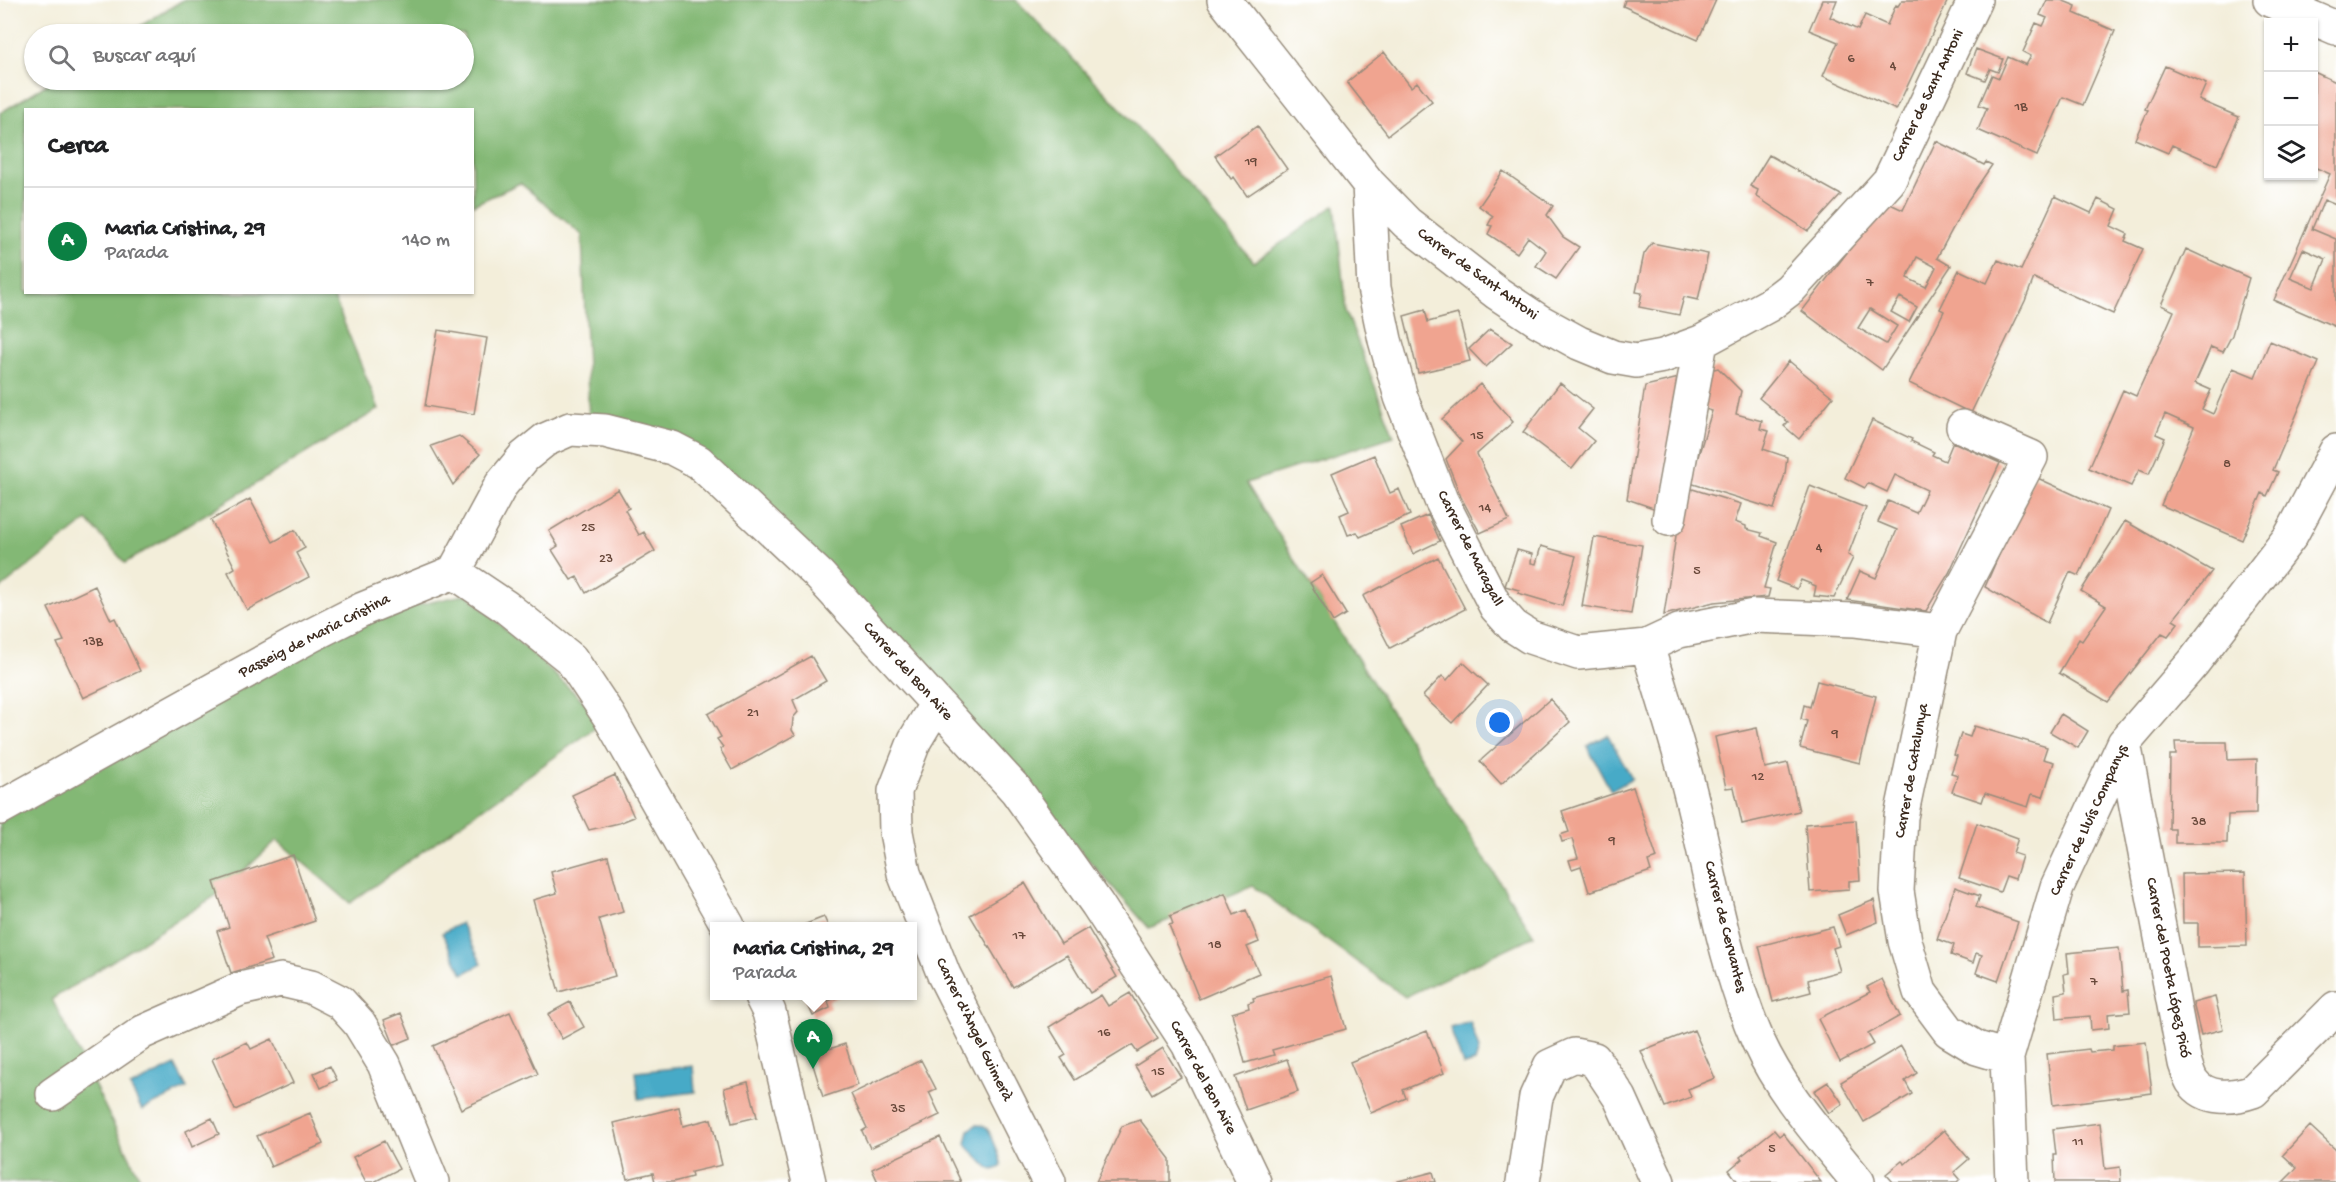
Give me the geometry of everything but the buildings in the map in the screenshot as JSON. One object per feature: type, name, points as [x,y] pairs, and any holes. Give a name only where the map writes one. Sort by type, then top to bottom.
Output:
[{"type":"street","name":"Carrer de Sant Antoni","points":[[1224,0],[1369,184],[1407,223],[1497,293],[1539,321],[1579,343],[1613,357],[1636,361],[1663,356],[1701,342],[1768,305],[1790,289],[1888,181],[1975,0]]},
{"type":"street","points":[[2270,0],[2336,28]]},
{"type":"street","name":"Carrer de Maragall","points":[[1369,184],[1374,288],[1385,340],[1401,397],[1441,500],[1496,607],[1513,626],[1530,636],[1578,653],[1647,645],[1679,632],[1754,616],[1854,620],[1940,631]]},
{"type":"street","points":[[1669,519],[1701,342]]},
{"type":"street","name":"Carrer de Catalunya","points":[[1963,427],[2031,458],[1940,631],[1901,817],[1897,891],[1905,941],[1920,992],[1948,1031],[1977,1048],[2007,1057]]},
{"type":"street","name":"Carrer del Bon Aire","points":[[454,572],[501,485],[524,458],[544,440],[570,429],[605,431],[640,438],[672,448],[699,462],[818,574],[1016,790],[1103,914],[1188,1044],[1254,1182]]},
{"type":"street","name":"Carrer de Lluís Companys","points":[[2012,1182],[2007,1057],[2057,887],[2124,743],[2193,663],[2290,537],[2336,451]]},
{"type":"street","points":[[454,572],[506,607],[571,659],[621,736],[725,922]]},
{"type":"street","name":"Passeig de Maria Cristina","points":[[0,808],[310,636],[363,609],[454,572]]},
{"type":"street","name":"Carrer de Cervantes","points":[[1647,645],[1669,712],[1695,809],[1733,977],[1759,1042],[1789,1096],[1858,1182]]},
{"type":"street","name":"Carrer d'Àngel Guimerà","points":[[936,705],[915,740],[895,791],[896,832],[904,873],[945,975],[1049,1182]]},
{"type":"street","name":"Carrer del Poeta López Picó","points":[[2124,743],[2185,1063],[2193,1082],[2206,1092],[2221,1097],[2236,1097],[2253,1091],[2336,1008]]},
{"type":"street","points":[[53,1094],[143,1032],[240,989],[281,980],[311,987],[340,1002],[359,1023],[384,1064],[432,1182]]},
{"type":"street","points":[[763,1000],[769,1012],[809,1182]]},
{"type":"street","points":[[1523,1182],[1536,1096],[1550,1066],[1574,1055],[1594,1059],[1613,1088],[1658,1182]]},
{"type":"green space","points":[[183,0],[891,0],[894,2],[1016,0],[1123,111],[1254,262],[1335,205],[1346,311],[1394,436],[1246,483],[1534,936],[1405,997],[1253,886],[1149,928],[948,702],[696,450],[589,423],[582,235],[520,183],[474,205],[474,108],[24,108],[24,294],[332,294],[379,409],[125,563],[87,520],[0,589],[0,113],[38,90],[474,90],[474,24],[143,24]]},
{"type":"green space","points":[[467,594],[605,721],[350,903],[277,840],[220,893],[52,999],[142,1182],[0,1182],[0,809],[326,625]]},
{"type":"water","points":[[1608,735],[1632,779],[1611,791],[1587,746]]},
{"type":"water","points":[[461,923],[482,964],[463,974],[442,933]]},
{"type":"water","points":[[1470,1022],[1479,1049],[1475,1062],[1463,1065],[1450,1028]]},
{"type":"water","points":[[175,1065],[187,1088],[142,1110],[130,1087]]},
{"type":"water","points":[[693,1066],[695,1092],[639,1099],[636,1072]]},
{"type":"water","points":[[976,1125],[983,1125],[990,1134],[1002,1166],[998,1169],[988,1167],[966,1144],[969,1130]]},
{"type":"place","name":"Maria Cristina, 29","points":[[813,1069]]}]
